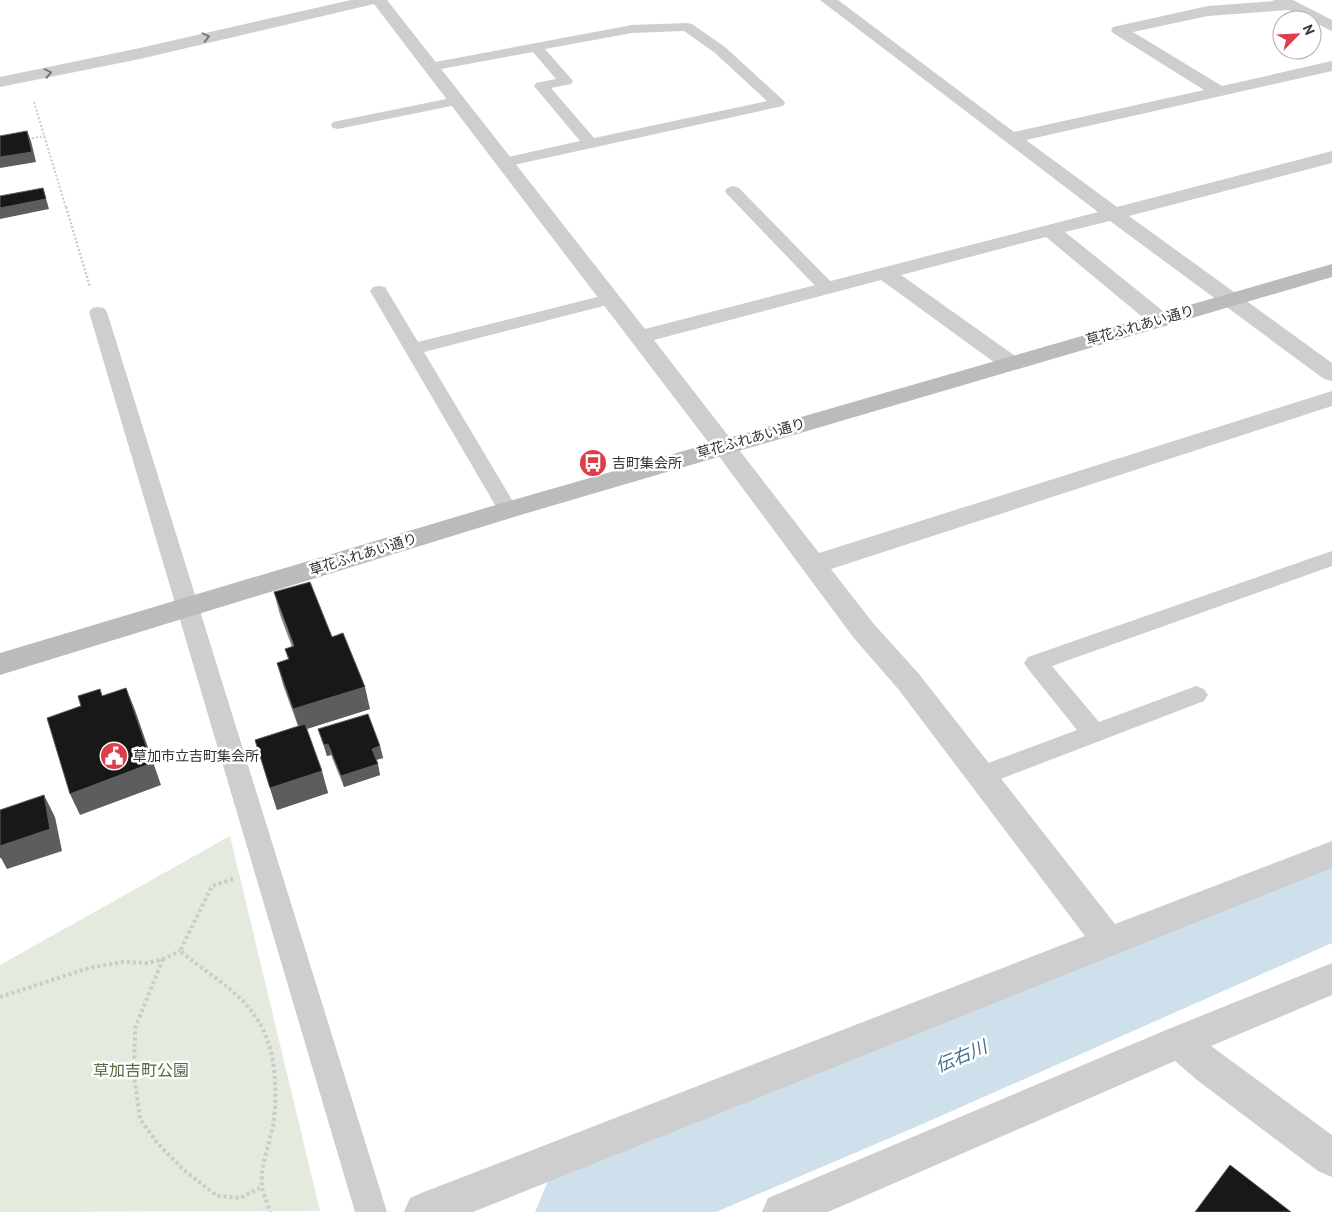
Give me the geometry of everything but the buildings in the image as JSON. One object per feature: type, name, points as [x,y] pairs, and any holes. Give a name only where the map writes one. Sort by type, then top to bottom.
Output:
[{"type":"street","points":[[0,82],[104,62],[251,26],[372,0]]},
{"type":"street","points":[[379,0],[724,446],[863,630],[909,682],[1110,943]]},
{"type":"street","points":[[828,0],[1011,138],[1332,374]]},
{"type":"street","points":[[1220,92],[1119,30],[1208,11],[1324,4]]},
{"type":"street","points":[[1291,5],[1332,26]]},
{"type":"street","points":[[1011,138],[1332,66]]},
{"type":"street","points":[[638,337],[1332,157]]},
{"type":"street","points":[[1049,230],[1160,320]]},
{"type":"street","name":"草花ふれあい通り","points":[[0,664],[724,446],[1332,270]]},
{"type":"street","points":[[884,273],[1010,363]]},
{"type":"street","points":[[813,565],[1332,398]]},
{"type":"street","points":[[424,1212],[1332,854]]},
{"type":"street","points":[[782,1212],[1179,1042],[1332,979]]},
{"type":"street","points":[[1179,1042],[1210,1068],[1332,1158]]},
{"type":"lane","points":[[430,67],[632,29],[686,27],[720,50],[778,103],[504,162]]},
{"type":"lane","points":[[536,47],[566,81],[542,86],[590,143]]},
{"type":"lane","points":[[338,125],[456,101]]},
{"type":"lane","points":[[733,191],[827,288]]},
{"type":"lane","points":[[379,291],[508,510]]},
{"type":"lane","points":[[413,349],[609,299]]},
{"type":"lane","points":[[98,312],[371,1212]]},
{"type":"lane","points":[[1094,733],[1036,663],[1332,558]]},
{"type":"lane","points":[[982,776],[1196,695]]},
{"type":"path","points":[[27,77],[98,312]]},
{"type":"path","points":[[27,139],[44,136]]},
{"type":"path","points":[[0,997],[89,968],[122,962],[148,963],[163,959],[180,951],[212,886],[237,878]]},
{"type":"path","points":[[180,951],[252,1010],[265,1031],[273,1062],[274,1118],[265,1160],[262,1187],[270,1212]]},
{"type":"path","points":[[163,959],[136,1028],[134,1076],[140,1119],[158,1144],[184,1170],[217,1196],[240,1198],[262,1187]]},
{"type":"green space","name":"草加吉町公園","points":[[230,836],[320,1211],[0,1212],[0,965]]},
{"type":"waterway","name":"伝右川","points":[[589,1212],[882,1092],[1332,901]]},
{"type":"place","name":"吉町集会所","points":[[593,463]]},
{"type":"place","name":"草加市立吉町集会所","points":[[114,756]]}]
